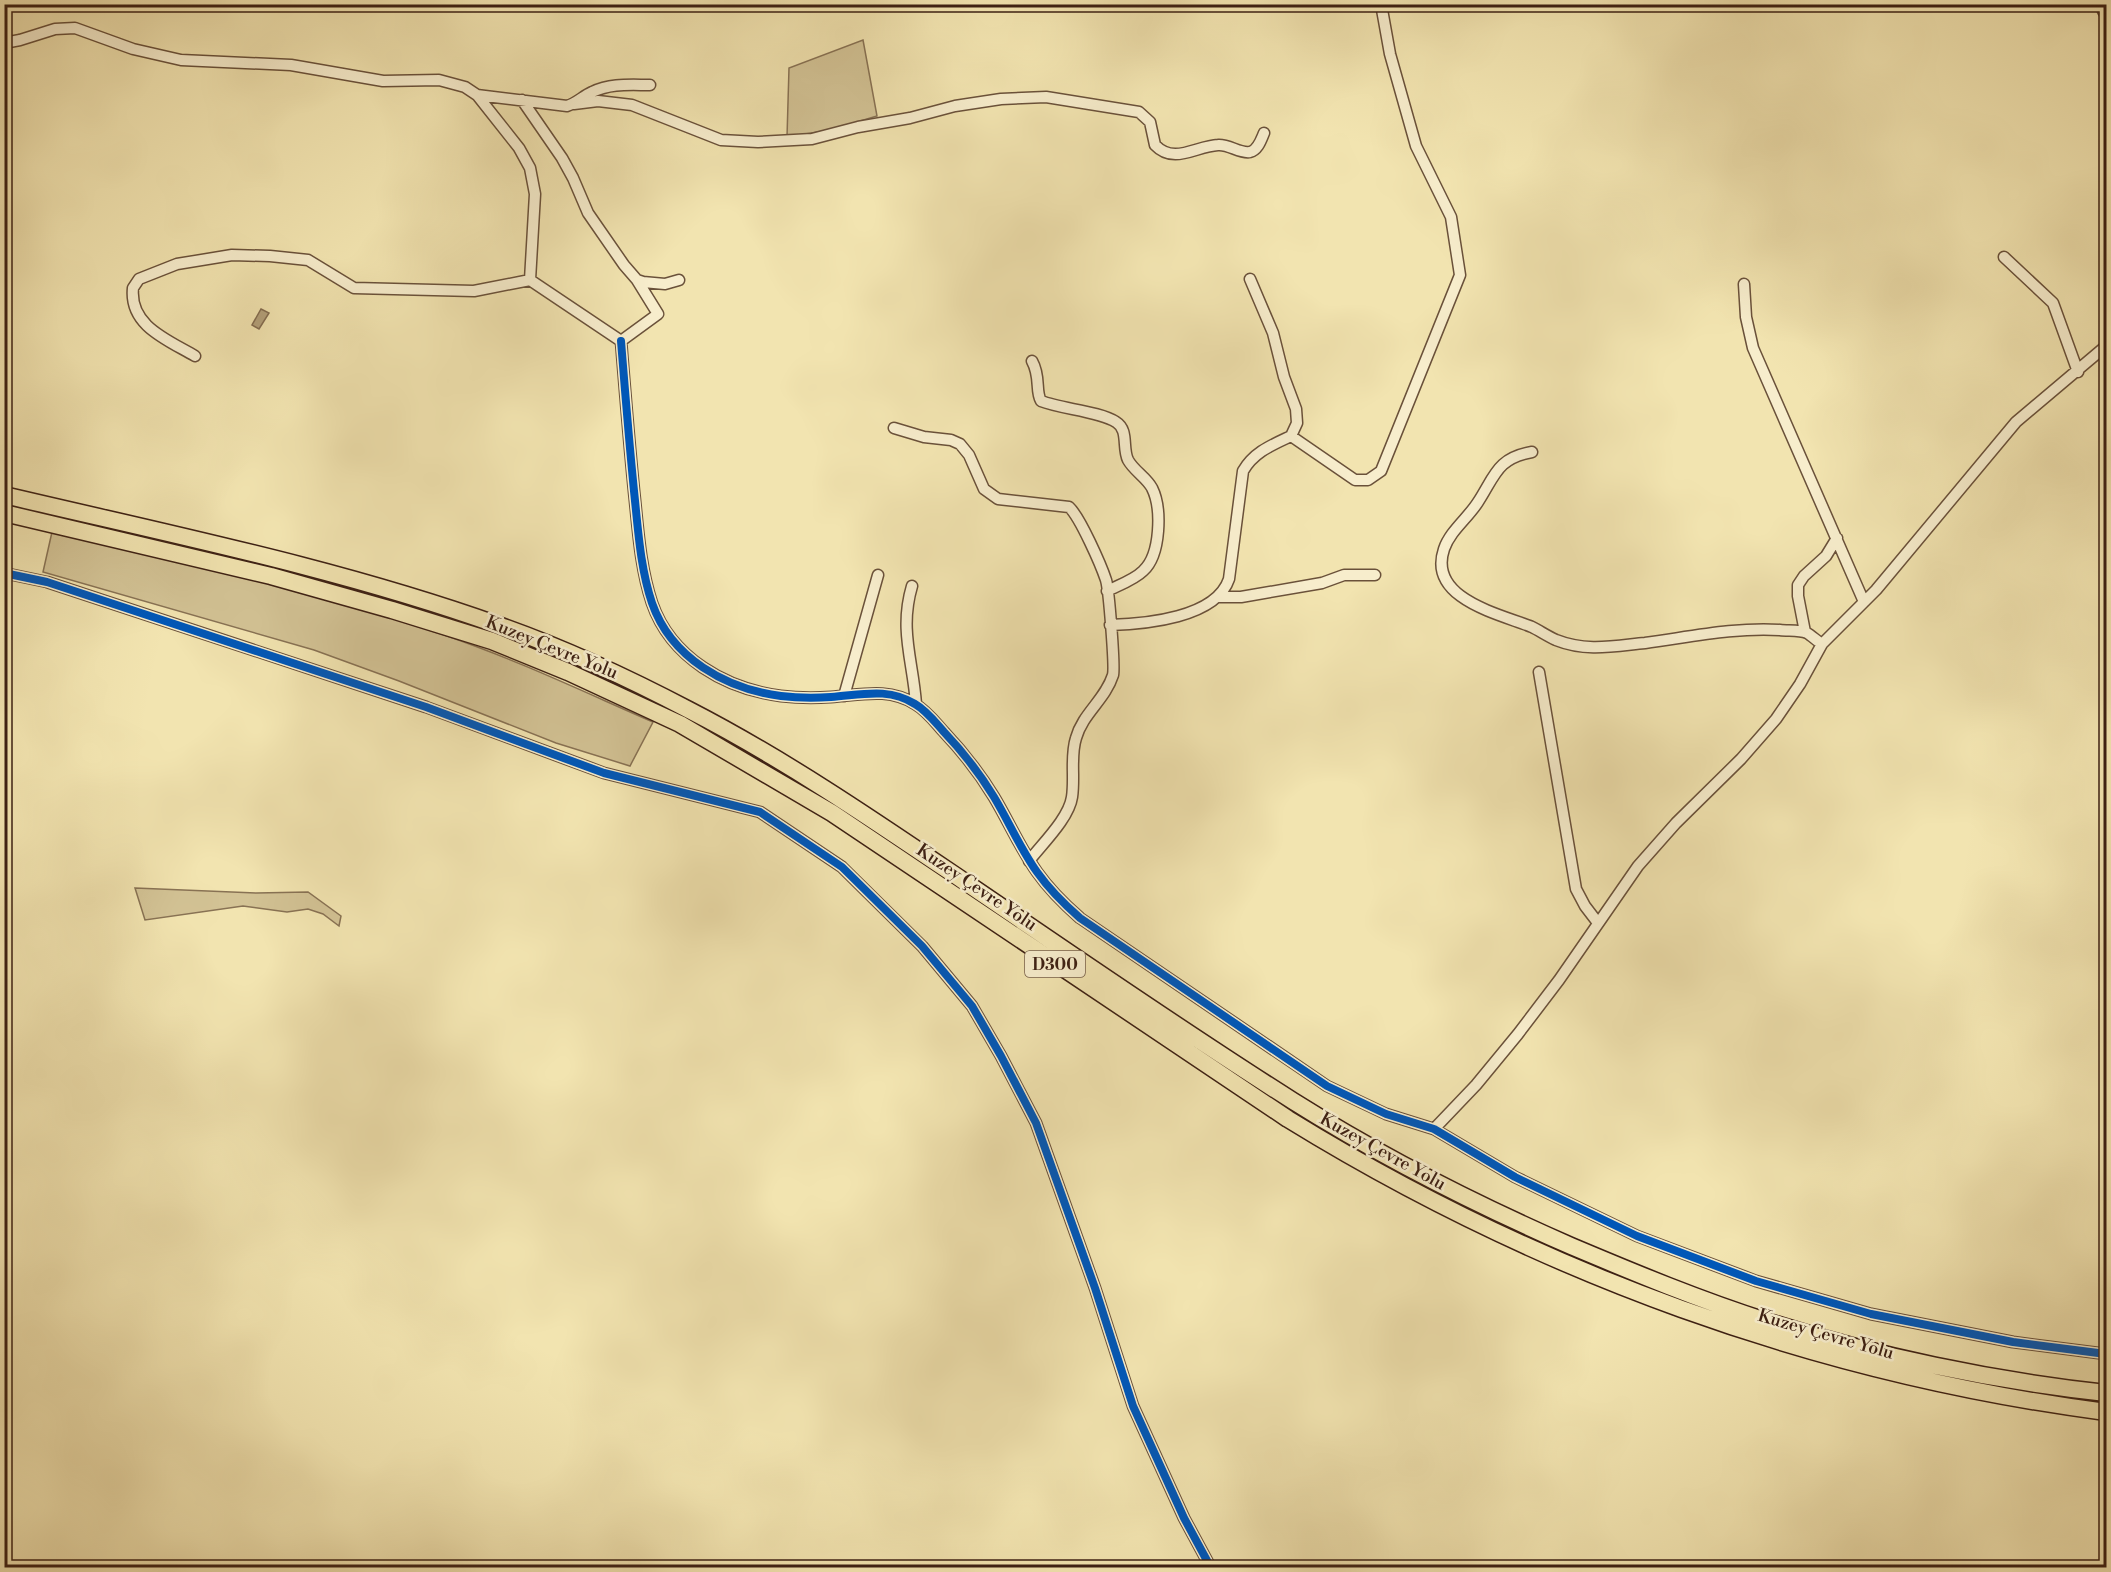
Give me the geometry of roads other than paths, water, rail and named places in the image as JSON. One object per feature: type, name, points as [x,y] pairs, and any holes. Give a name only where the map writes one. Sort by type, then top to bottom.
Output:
[{"type":"highway","name":"Kuzey Çevre Yolu","points":[[4,495],[279,561],[397,592],[499,625],[574,655],[689,710],[839,796],[1293,1101],[1410,1170],[1511,1220],[1645,1277],[1766,1321],[1831,1340],[1940,1366],[2049,1387],[2106,1393]]},
{"type":"highway","name":"Kuzey Çevre Yolu","points":[[4,513],[271,576],[392,610],[492,641],[568,672],[680,724],[822,807],[1288,1119],[1351,1158],[1497,1234],[1639,1294],[1764,1338],[1939,1384],[2106,1413]]},
{"type":"street","points":[[1292,436],[1354,480],[1368,480],[1377,475],[1381,471],[1460,275],[1451,216],[1416,146],[1390,54],[1381,4]]},
{"type":"street","points":[[4,43],[55,29],[75,28],[132,49],[165,57],[229,64],[291,65],[383,81],[439,80],[456,83],[477,95],[519,148],[530,168],[535,194],[530,280]]},
{"type":"street","points":[[574,104],[590,93],[608,87],[626,84],[650,85]]},
{"type":"street","points":[[477,95],[567,106],[598,101],[632,105],[721,141],[739,142],[812,139],[955,106],[1001,99],[1035,97],[1139,112],[1150,122],[1155,145],[1170,155],[1180,155],[1221,144],[1243,152],[1250,152],[1257,148],[1264,133]]},
{"type":"street","points":[[522,100],[562,158],[588,213],[637,280],[658,314],[621,341]]},
{"type":"street","points":[[195,356],[147,328],[132,297],[133,288],[139,279],[168,267],[195,260],[251,255],[308,260],[354,288],[474,291],[530,280],[621,341]]},
{"type":"street","points":[[2004,257],[2043,291],[2053,303],[2078,372]]},
{"type":"street","points":[[1110,625],[1143,623],[1175,616],[1203,607],[1223,591],[1229,579],[1243,471],[1259,452],[1292,436],[1297,423],[1296,409],[1284,377],[1273,333],[1250,279]]},
{"type":"street","points":[[637,280],[658,284],[679,280]]},
{"type":"street","points":[[1744,284],[1746,317],[1753,348],[1864,602]]},
{"type":"street","points":[[621,341],[627,429],[639,536],[649,594],[662,624],[679,646],[700,666],[735,686],[759,693],[790,697],[844,696],[880,692],[899,696],[916,704],[953,741],[981,776],[1029,861],[1048,887],[1080,918],[1309,1076],[1363,1105],[1434,1129],[1515,1177],[1597,1218],[1678,1253],[1747,1278],[1871,1314],[2013,1342],[2106,1354]]},
{"type":"street","points":[[1434,1129],[1476,1085],[1518,1034],[1559,980],[1621,888],[1657,844],[1764,734],[1800,684],[1822,644],[1864,602],[2016,422],[2106,346]]},
{"type":"street","points":[[1032,361],[1038,376],[1038,396],[1041,401],[1111,420],[1121,426],[1125,435],[1128,459],[1146,480],[1154,494],[1157,534],[1152,560],[1142,573],[1107,591]]},
{"type":"street","points":[[894,428],[960,444],[969,455],[984,489],[998,499],[1064,505],[1071,510],[1106,581],[1114,670],[1106,692],[1085,717],[1076,734],[1073,792],[1070,806],[1029,861]]},
{"type":"street","points":[[1532,452],[1516,456],[1497,469],[1474,509],[1446,543],[1442,556],[1443,571],[1448,584],[1462,598],[1556,640],[1593,648],[1757,629],[1805,632],[1822,644]]},
{"type":"street","points":[[1805,632],[1798,585],[1804,576],[1826,556],[1837,538]]},
{"type":"street","points":[[4,573],[47,582],[426,707],[604,773],[760,812],[842,867],[922,946],[972,1006],[1036,1123],[1095,1288],[1133,1406],[1184,1518],[1211,1568]]},
{"type":"street","points":[[844,696],[878,575]]},
{"type":"street","points":[[1217,597],[1241,597],[1322,584],[1344,575],[1375,575]]},
{"type":"street","points":[[912,586],[907,608],[906,634],[916,704]]},
{"type":"street","points":[[1539,672],[1576,889],[1585,906],[1598,922]]}]
